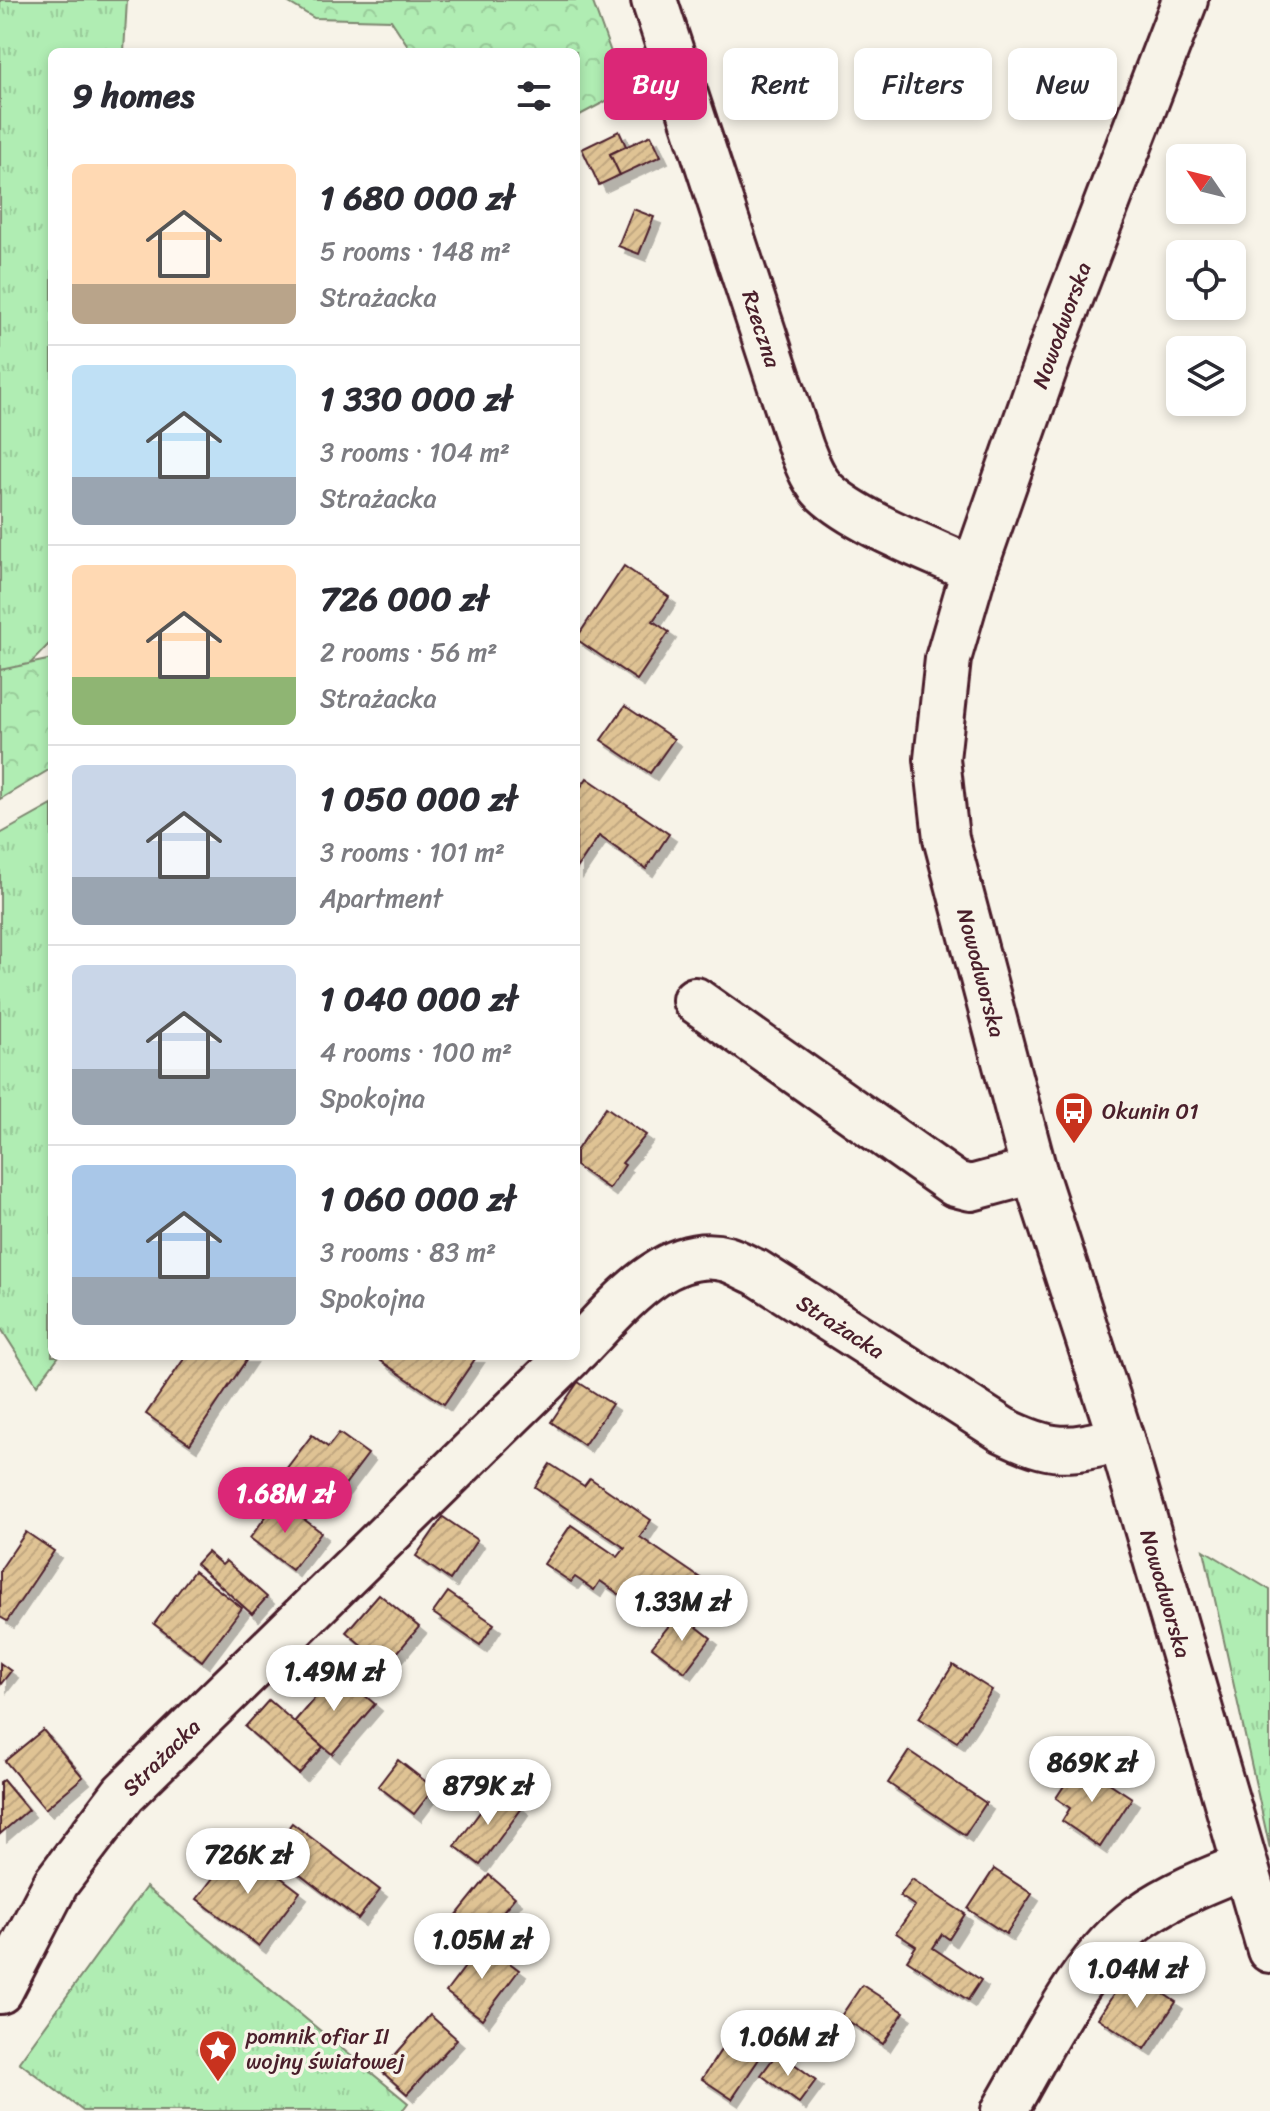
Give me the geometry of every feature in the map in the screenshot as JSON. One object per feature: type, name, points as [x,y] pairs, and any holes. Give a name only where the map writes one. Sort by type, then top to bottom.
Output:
[{"type":"street","name":"Rzeczna","points":[[654,0],[801,448],[814,477],[826,494],[864,517],[974,570]]},
{"type":"street","name":"Nowodworska","points":[[1185,0],[1057,333],[974,570],[948,659],[937,759],[946,838],[1034,1171],[1121,1439],[1270,1950]]},
{"type":"street","points":[[695,1000],[955,1184],[971,1188],[1034,1171]]},
{"type":"street","name":"Strażacka","points":[[580,1346],[658,1271],[688,1260],[725,1259],[756,1272],[1003,1430],[1040,1448],[1074,1450],[1121,1439]]},
{"type":"street","name":"Strażacka","points":[[0,1991],[56,1883],[124,1793],[566,1360]]},
{"type":"street","points":[[1004,2111],[1089,1969],[1138,1918],[1203,1882],[1244,1866]]},
{"type":"green space","points":[[0,0],[127,0],[124,48],[48,48],[48,645],[27,667],[0,670]]},
{"type":"green space","points":[[284,0],[592,0],[609,48],[604,48],[604,102],[580,115],[580,48],[409,48],[391,20],[314,18]]},
{"type":"green space","points":[[48,660],[48,770],[0,799],[0,670]]},
{"type":"green space","points":[[48,807],[48,1360],[56,1360],[37,1385],[0,1327],[0,834]]},
{"type":"green space","points":[[1204,1550],[1270,1590],[1270,1849]]},
{"type":"green space","points":[[146,1887],[408,2103],[402,2111],[83,2111],[19,2062]]},
{"type":"building","points":[[619,131],[626,146],[610,154],[620,175],[599,185],[582,149]]},
{"type":"building","points":[[651,135],[661,156],[620,175],[610,154]]},
{"type":"building","points":[[633,209],[654,217],[639,254],[618,246]]},
{"type":"building","points":[[624,566],[669,597],[653,621],[669,632],[637,680],[580,642],[580,633]]},
{"type":"building","points":[[625,706],[674,739],[650,773],[601,740]]},
{"type":"building","points":[[587,778],[669,834],[646,869],[599,836],[580,864],[580,788]]},
{"type":"building","points":[[606,1107],[646,1135],[622,1163],[625,1165],[609,1189],[580,1169],[580,1145]]},
{"type":"building","points":[[183,1360],[246,1360],[190,1444],[146,1414]]},
{"type":"building","points":[[382,1360],[474,1360],[444,1404]]},
{"type":"building","points":[[578,1382],[612,1404],[584,1445],[551,1422]]},
{"type":"building","points":[[339,1433],[368,1454],[328,1507],[283,1473],[312,1435],[328,1447]]},
{"type":"building","points":[[550,1464],[584,1486],[590,1478],[651,1520],[640,1537],[715,1588],[697,1615],[658,1588],[642,1610],[600,1581],[594,1590],[575,1577],[571,1582],[544,1564],[571,1525],[618,1557],[625,1548],[535,1487]]},
{"type":"building","points":[[278,1500],[321,1532],[292,1570],[250,1538]]},
{"type":"building","points":[[443,1517],[477,1540],[450,1580],[416,1556]]},
{"type":"building","points":[[26,1532],[54,1551],[7,1621],[0,1617],[0,1570]]},
{"type":"building","points":[[207,1552],[222,1565],[226,1561],[267,1597],[252,1614],[196,1564]]},
{"type":"building","points":[[194,1571],[242,1608],[202,1661],[154,1624]]},
{"type":"building","points":[[448,1592],[494,1624],[480,1645],[433,1613]]},
{"type":"building","points":[[379,1594],[419,1627],[386,1666],[346,1632]]},
{"type":"building","points":[[679,1613],[711,1638],[685,1672],[652,1647]]},
{"type":"building","points":[[0,1663],[11,1671],[0,1685]]},
{"type":"building","points":[[953,1665],[992,1690],[957,1742],[919,1718]]},
{"type":"building","points":[[337,1672],[375,1704],[332,1754],[294,1722]]},
{"type":"building","points":[[269,1700],[323,1747],[299,1774],[245,1727]]},
{"type":"building","points":[[43,1730],[83,1777],[45,1809],[5,1761]]},
{"type":"building","points":[[909,1751],[986,1803],[965,1835],[888,1783]]},
{"type":"building","points":[[398,1760],[434,1788],[414,1814],[378,1786]]},
{"type":"building","points":[[1079,1763],[1132,1798],[1100,1847],[1062,1821],[1070,1808],[1056,1798]]},
{"type":"building","points":[[3,1780],[28,1810],[0,1834],[0,1782]]},
{"type":"building","points":[[497,1789],[522,1808],[480,1865],[455,1846]]},
{"type":"building","points":[[292,1823],[380,1890],[358,1919],[270,1852]]},
{"type":"building","points":[[238,1845],[300,1892],[259,1946],[197,1899]]},
{"type":"building","points":[[994,1869],[1032,1894],[1006,1934],[968,1909]]},
{"type":"building","points":[[489,1875],[515,1897],[481,1938],[455,1917]]},
{"type":"building","points":[[912,1879],[965,1914],[949,1939],[942,1934],[933,1948],[981,1980],[968,2000],[907,1960],[916,1946],[896,1933],[915,1906],[900,1896]]},
{"type":"building","points":[[483,1943],[519,1970],[482,2019],[446,1992]]},
{"type":"building","points":[[1129,1971],[1176,2002],[1145,2049],[1098,2018]]},
{"type":"building","points":[[862,1985],[904,2012],[883,2044],[841,2016]]},
{"type":"building","points":[[430,2015],[457,2039],[407,2094],[381,2071]]},
{"type":"building","points":[[736,2027],[767,2047],[732,2099],[702,2079]]},
{"type":"building","points":[[778,2052],[816,2080],[799,2103],[761,2075]]},
{"type":"place","name":"Okunin 01","points":[[1074,1145]]},
{"type":"place","name":"pomnik ofiar II wojny światowej","points":[[218,2083]]}]
